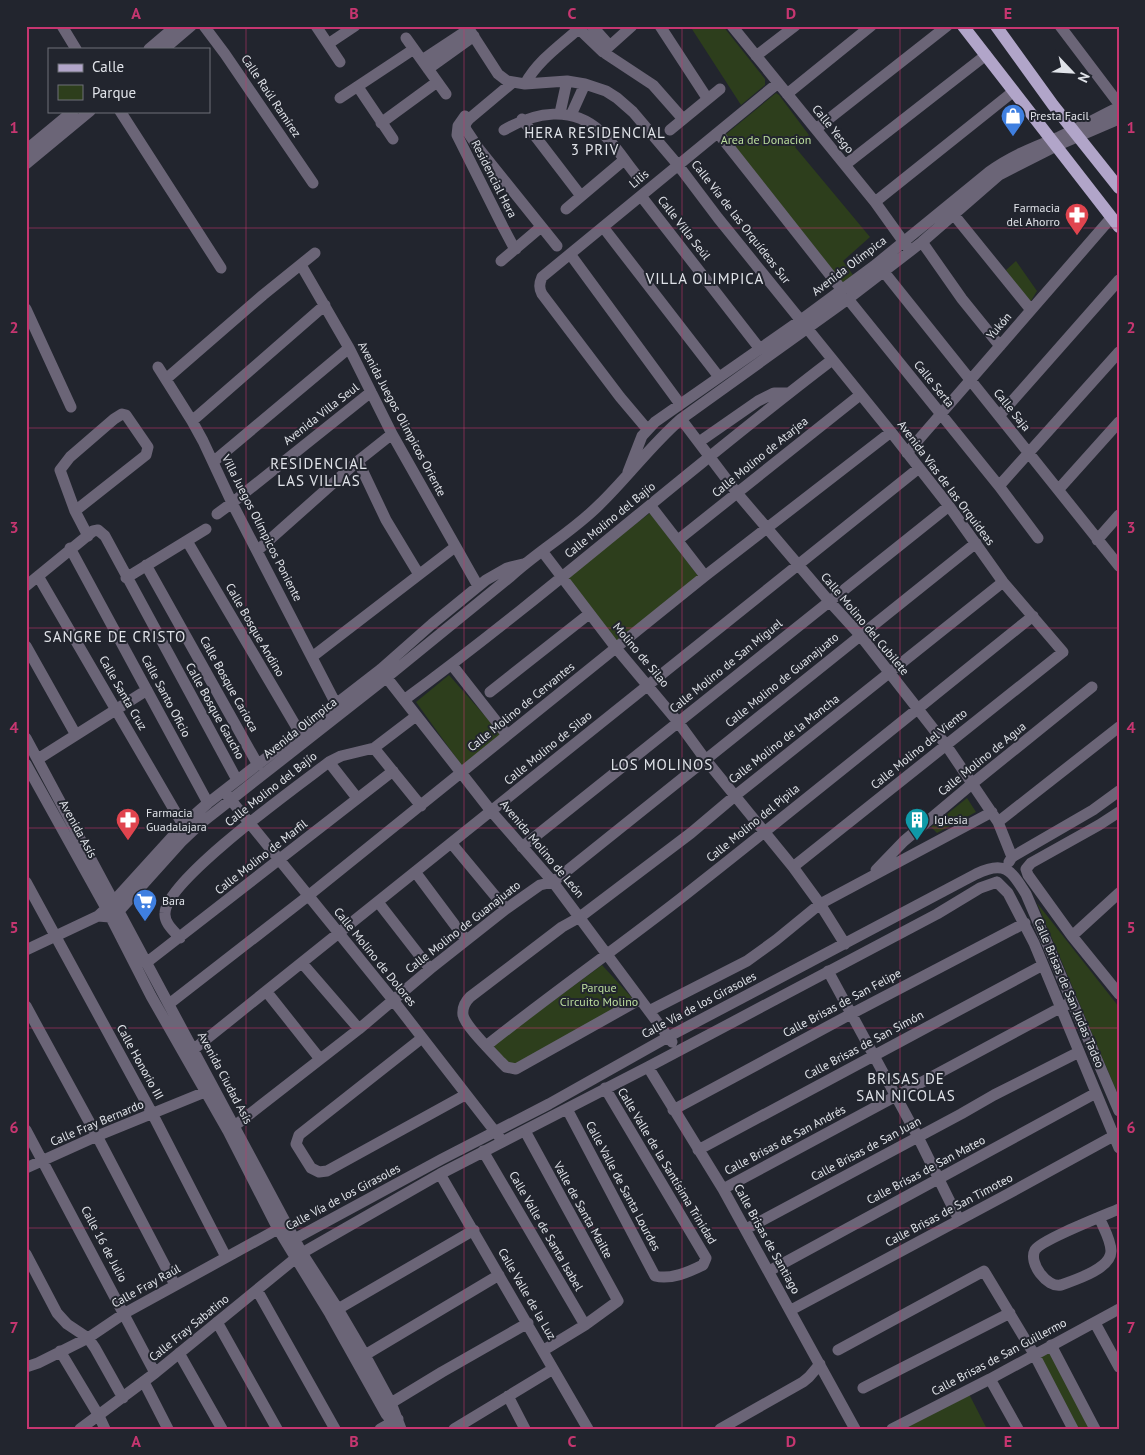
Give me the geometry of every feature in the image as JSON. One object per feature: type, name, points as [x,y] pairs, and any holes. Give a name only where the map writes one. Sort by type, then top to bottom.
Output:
[{"type":"main road","points":[[964,26],[1014,91],[1048,140],[1115,222]]},
{"type":"main road","points":[[996,26],[1053,105],[1119,188]]},
{"type":"street","points":[[62,26],[75,48]]},
{"type":"street","points":[[150,48],[176,26]]},
{"type":"street","points":[[165,48],[191,26]]},
{"type":"street","name":"Calle Raúl Ramírez","points":[[204,26],[231,62],[313,183]]},
{"type":"street","points":[[316,26],[340,62]]},
{"type":"street","points":[[328,44],[356,26]]},
{"type":"street","points":[[592,26],[606,49]]},
{"type":"street","points":[[606,49],[632,26]]},
{"type":"street","points":[[660,26],[707,98]]},
{"type":"street","name":"Calle Yesgo","points":[[732,26],[875,202],[907,246]]},
{"type":"street","points":[[756,56],[795,26]]},
{"type":"street","points":[[787,94],[871,26]]},
{"type":"street","points":[[816,129],[947,26]]},
{"type":"street","points":[[1060,26],[1119,106]]},
{"type":"street","points":[[525,84],[532,72],[543,61],[581,28],[653,85],[683,119]]},
{"type":"street","points":[[425,65],[470,30],[498,74],[509,82]]},
{"type":"street","points":[[406,38],[446,94]]},
{"type":"street","points":[[340,98],[414,49]]},
{"type":"street","points":[[845,165],[986,55]]},
{"type":"street","points":[[543,61],[543,82]]},
{"type":"street","points":[[565,114],[567,81]]},
{"type":"street","name":"Calle Vía de las Orquídeas Sur","points":[[509,82],[525,84],[567,81],[585,84],[606,91],[618,98],[678,165],[718,218],[805,324]]},
{"type":"street","points":[[382,123],[437,82]]},
{"type":"street","name":"Residencial Hera","points":[[509,82],[460,123],[456,133],[507,236],[516,248]]},
{"type":"street","name":"Lilis","points":[[647,429],[542,294],[540,286],[542,278],[778,83]]},
{"type":"street","points":[[565,114],[585,84]]},
{"type":"street","points":[[358,87],[393,139]]},
{"type":"street","points":[[670,130],[720,88]]},
{"type":"street","points":[[875,202],[1014,91]]},
{"type":"street","name":"Avenida Olímpica","points":[[1076,133],[1119,106]]},
{"type":"street","points":[[26,150],[72,112]]},
{"type":"street","points":[[26,164],[89,112]]},
{"type":"street","points":[[121,112],[221,268]]},
{"type":"street","points":[[504,130],[522,119],[565,114],[584,120],[601,131],[638,178]]},
{"type":"street","name":"Residencial Hera","points":[[468,117],[465,128],[479,149],[557,246]]},
{"type":"street","points":[[522,119],[581,196]]},
{"type":"street","name":"Avenida Olímpica","points":[[109,911],[183,825],[208,803],[227,795],[598,507],[681,419],[907,246],[989,172],[1003,162],[1048,140],[1119,119]]},
{"type":"street","name":"Calle Serta","points":[[718,133],[845,295],[999,486],[1038,538]]},
{"type":"street","name":"Avenida Olímpica","points":[[845,295],[884,272],[907,246],[922,242],[999,175],[1048,140]]},
{"type":"street","points":[[467,156],[479,149]]},
{"type":"street","points":[[566,209],[624,160]]},
{"type":"street","name":"Calle Villa Seúl","points":[[641,196],[760,349]]},
{"type":"street","points":[[954,215],[1031,310]]},
{"type":"street","name":"Yukón","points":[[907,453],[1031,310],[1115,222]]},
{"type":"street","points":[[604,226],[719,376]]},
{"type":"street","points":[[501,261],[542,227]]},
{"type":"street","points":[[922,242],[962,299],[1000,346]]},
{"type":"street","points":[[166,379],[263,295],[315,253]]},
{"type":"street","points":[[570,254],[680,404]]},
{"type":"street","name":"Avenida Juegos Olimpicos Oriente","points":[[301,265],[349,348],[392,434],[454,547],[478,586]]},
{"type":"street","name":"Calle Saja","points":[[884,272],[1119,566]]},
{"type":"street","points":[[999,416],[1119,280]]},
{"type":"street","points":[[192,420],[325,305]]},
{"type":"street","points":[[26,309],[71,406]]},
{"type":"street","name":"Avenida Olímpica","points":[[626,478],[637,446],[647,429],[719,376],[760,349],[805,324]]},
{"type":"street","name":"Avenida Vías de las Orquídeas","points":[[805,324],[919,468],[1003,582],[1063,652]]},
{"type":"street","points":[[213,462],[349,348]]},
{"type":"street","points":[[999,486],[1119,352]]},
{"type":"street","name":"Calle Molino del Bajío","points":[[404,700],[452,665],[832,360]]},
{"type":"street","name":"Villa Juegos Olímpicos Poniente","points":[[158,368],[192,420],[232,504],[336,704]]},
{"type":"street","name":"Avenida Villa Seul","points":[[217,514],[371,392]]},
{"type":"street","points":[[699,442],[758,401],[774,393],[789,393]]},
{"type":"street","name":"Calle Molino de Atarjea","points":[[678,540],[860,395]]},
{"type":"street","points":[[26,586],[90,533],[60,475],[61,467],[114,419],[122,414],[126,415],[148,447],[146,455],[78,509]]},
{"type":"street","name":"Calle Molino del Cubilete","points":[[681,419],[737,493],[860,635],[946,745],[996,817],[1012,857]]},
{"type":"street","points":[[1058,490],[1119,422]]},
{"type":"street","name":"Calle Molino de Cervantes","points":[[169,1004],[421,806],[706,576],[891,432]]},
{"type":"street","points":[[257,551],[358,461],[392,434]]},
{"type":"street","points":[[358,461],[386,520],[418,573]]},
{"type":"street","name":"Calle Molino de Silao","points":[[194,1049],[919,468]]},
{"type":"street","points":[[650,505],[706,576]]},
{"type":"street","name":"Calle Molino de San Miguel","points":[[522,847],[948,506]]},
{"type":"street","points":[[1097,540],[1119,515]]},
{"type":"street","points":[[126,578],[206,529]]},
{"type":"street","name":"Calle Bosque Gaucho","points":[[90,533],[98,530],[105,536],[126,578],[237,780]]},
{"type":"street","name":"Calle Bosque Andino","points":[[187,541],[300,733]]},
{"type":"street","name":"Calle Molino de Guanajuato","points":[[231,1128],[359,1029],[430,969],[506,909],[540,885],[553,882],[976,543]]},
{"type":"street","points":[[312,657],[454,547]]},
{"type":"street","name":"Calle Santo Oficio","points":[[70,548],[208,803]]},
{"type":"street","name":"Molino de Silao","points":[[542,551],[616,648],[765,831],[820,904],[845,944]]},
{"type":"street","name":"Avenida Olímpica","points":[[26,950],[109,911],[200,824],[227,795],[237,780],[336,704],[384,674],[432,624],[478,586],[507,568],[524,563]]},
{"type":"street","name":"Calle Bosque Carioca","points":[[146,565],[258,764]]},
{"type":"street","name":"Calle Santa Cruz","points":[[38,576],[183,825]]},
{"type":"street","name":"Calle Molino de la Mancha","points":[[486,1046],[464,1019],[465,1002],[470,997],[691,833],[1003,582]]},
{"type":"street","points":[[490,692],[589,614]]},
{"type":"street","name":"Calle Molino del Pípila","points":[[486,1046],[543,1000],[607,954],[765,831],[1033,616]]},
{"type":"street","points":[[26,646],[76,735]]},
{"type":"street","name":"Calle Molino del Viento","points":[[793,868],[1063,652]]},
{"type":"street","points":[[452,665],[507,736]]},
{"type":"street","name":"Avenida Molino de León","points":[[384,674],[491,811],[553,882],[639,1000],[668,1036],[676,1050]]},
{"type":"street","name":"Calle Molino de Agua","points":[[870,877],[904,841],[1092,687]]},
{"type":"street","points":[[38,759],[147,690]]},
{"type":"street","name":"Calle Molino del Bajío","points":[[180,938],[166,920],[164,914],[167,903],[200,865],[248,823],[329,762],[341,756],[374,748],[416,716]]},
{"type":"street","name":"Calle Molino de Agua","points":[[648,1012],[747,961],[820,904],[870,877],[996,817],[1119,727]]},
{"type":"street","name":"Avenida Ciudad Asís","points":[[26,738],[38,759],[151,996],[206,1092],[231,1128],[330,1314],[397,1425]]},
{"type":"street","points":[[374,748],[421,806]]},
{"type":"street","points":[[329,762],[357,798]]},
{"type":"street","name":"Avenida Asís","points":[[26,764],[32,786],[109,911]]},
{"type":"street","name":"Calle Molino de Marfil","points":[[146,963],[393,771]]},
{"type":"street","points":[[299,1256],[440,1174],[648,1067],[676,1050],[937,914],[980,888],[997,882],[1012,857],[1093,810],[1119,791]]},
{"type":"street","name":"Calle Molino de Dolores","points":[[227,795],[393,1000],[502,1142]]},
{"type":"street","points":[[1119,812],[1099,826],[1031,863],[1026,870],[1072,936],[1119,994]]},
{"type":"street","points":[[452,844],[506,909]]},
{"type":"street","name":"Calle Vía de los Girasoles","points":[[291,1241],[549,1104],[668,1036],[984,870],[997,867],[1005,869]]},
{"type":"street","name":"Calle Brisas de San Judas Tadeo","points":[[1005,869],[1015,877],[1026,894],[1119,1110]]},
{"type":"street","points":[[416,873],[466,940]]},
{"type":"street","name":"Calle Honorio III","points":[[26,882],[153,1115],[226,1257]]},
{"type":"street","name":"Calle Brisas de San Judas Tadeo","points":[[997,882],[1005,888],[1025,923],[1096,1093],[1116,1134],[1119,1148]]},
{"type":"street","points":[[1072,936],[1119,893]]},
{"type":"street","points":[[378,902],[430,969]]},
{"type":"street","name":"Avenida Ciudad Asís","points":[[109,911],[146,963],[194,1049],[278,1229],[291,1241]]},
{"type":"street","name":"Calle Brisas de San Felipe","points":[[673,1110],[1025,923]]},
{"type":"street","points":[[302,963],[359,1029]]},
{"type":"street","name":"Calle Brisas de San Simón","points":[[698,1150],[1043,965]]},
{"type":"street","points":[[828,971],[918,1137],[958,1220]]},
{"type":"street","points":[[266,991],[320,1059]]},
{"type":"street","points":[[486,1046],[506,1067],[516,1069],[639,1000]]},
{"type":"street","name":"Calle Brisas de San Andrés","points":[[723,1189],[1072,1002]]},
{"type":"street","points":[[26,1006],[175,1285]]},
{"type":"street","points":[[422,1038],[299,1135],[296,1144],[312,1168],[319,1172],[327,1170],[465,1096]]},
{"type":"street","name":"Calle Brisas de San Juan","points":[[746,1230],[994,1095],[1079,1052]]},
{"type":"street","name":"Calle Brisas de Santiago","points":[[648,1067],[723,1189],[855,1429]]},
{"type":"street","name":"Calle Valle de la Santísima Trinidad","points":[[605,1088],[706,1258],[703,1265],[691,1271],[663,1278],[655,1276]]},
{"type":"street","name":"Calle Fray Bernardo","points":[[26,1168],[97,1136],[206,1092]]},
{"type":"street","name":"Calle Brisas de San Mateo","points":[[769,1270],[1096,1093]]},
{"type":"street","name":"Calle Valle de Santa Lourdes","points":[[567,1109],[655,1276]]},
{"type":"street","name":"Calle 16 de Julio","points":[[26,1130],[125,1313],[155,1373]]},
{"type":"street","name":"Valle de Santa Mailte","points":[[525,1131],[618,1301],[584,1325]]},
{"type":"street","name":"Calle Brisas de San Timoteo","points":[[791,1310],[1075,1158],[1116,1134]]},
{"type":"street","name":"Calle Valle de Santa Isabel","points":[[483,1151],[584,1325]]},
{"type":"street","name":"Calle Valle de la Luz","points":[[440,1174],[544,1350],[588,1429]]},
{"type":"street","points":[[1099,1217],[1110,1243],[1111,1252],[1109,1260],[1103,1266],[1068,1283],[1057,1286],[1050,1284],[1045,1280],[1035,1261],[1034,1254],[1037,1248],[1099,1217],[1119,1209]]},
{"type":"street","name":"Calle Fray Raúl","points":[[27,1366],[88,1338],[125,1313],[278,1229]]},
{"type":"street","points":[[338,1308],[474,1230]]},
{"type":"street","points":[[26,1254],[57,1312],[67,1324],[88,1338],[96,1348],[122,1398]]},
{"type":"street","name":"Avenida Ciudad Asís","points":[[299,1256],[338,1308],[391,1403],[397,1425]]},
{"type":"street","name":"Calle Fray Sabatino","points":[[80,1429],[144,1382],[299,1256]]},
{"type":"street","points":[[838,1350],[984,1271],[1034,1354],[1073,1429]]},
{"type":"street","points":[[365,1355],[499,1275]]},
{"type":"street","points":[[257,1290],[335,1429]]},
{"type":"street","name":"Calle Brisas de San Guillermo","points":[[892,1429],[990,1379],[1119,1309]]},
{"type":"street","points":[[863,1388],[1010,1313]]},
{"type":"street","points":[[217,1322],[277,1429]]},
{"type":"street","points":[[391,1403],[528,1323]]},
{"type":"street","points":[[1095,1323],[1119,1367]]},
{"type":"street","points":[[544,1350],[584,1325]]},
{"type":"street","points":[[1051,1345],[1096,1429]]},
{"type":"street","points":[[60,1351],[99,1416],[104,1429]]},
{"type":"street","points":[[179,1353],[222,1429]]},
{"type":"street","points":[[720,1429],[803,1382],[809,1378],[820,1364]]},
{"type":"street","points":[[454,1429],[467,1425],[508,1396],[554,1369]]},
{"type":"street","points":[[990,1379],[1018,1429]]},
{"type":"street","points":[[144,1382],[168,1429]]},
{"type":"street","points":[[508,1396],[525,1429]]},
{"type":"street","points":[[380,1429],[397,1425]]},
{"type":"green space","name":"Area de Donacion","points":[[690,26],[723,26],[765,79],[765,85],[741,105]]},
{"type":"green space","name":"Area de Donacion","points":[[776,93],[809,135],[795,147],[870,237],[843,261],[853,275],[843,283],[725,135]]},
{"type":"green space","points":[[1016,261],[1037,291],[1029,304],[1006,270]]},
{"type":"green space","points":[[650,513],[699,577],[614,643],[565,578]]},
{"type":"green space","points":[[449,675],[501,734],[462,766],[416,702]]},
{"type":"green space","points":[[967,798],[976,812],[937,833],[931,827]]},
{"type":"green space","points":[[1037,903],[1119,1007],[1119,1097]]},
{"type":"green space","name":"Parque Circuito Molino","points":[[602,965],[634,1000],[509,1067],[493,1045]]},
{"type":"green space","points":[[1051,1351],[1093,1429],[1077,1429],[1039,1358]]},
{"type":"green space","points":[[969,1394],[987,1429],[900,1429]]},
{"type":"place","name":"Presta Facil","points":[[1013,137]]},
{"type":"place","name":"Farmacia del Ahorro","points":[[1077,236]]},
{"type":"place","name":"Farmacia Guadalajara","points":[[128,841]]},
{"type":"place","name":"Iglesia","points":[[917,841]]},
{"type":"place","name":"Bara","points":[[145,922]]},
{"type":"district","name":"HERA RESIDENCIAL 3 PRIV","points":[[595,142]]},
{"type":"district","name":"VILLA OLIMPICA","points":[[705,279]]},
{"type":"district","name":"RESIDENCIAL LAS VILLAS","points":[[319,472]]},
{"type":"district","name":"SANGRE DE CRISTO","points":[[115,637]]},
{"type":"district","name":"LOS MOLINOS","points":[[662,765]]},
{"type":"district","name":"BRISAS DE SAN NICOLAS","points":[[906,1088]]}]
